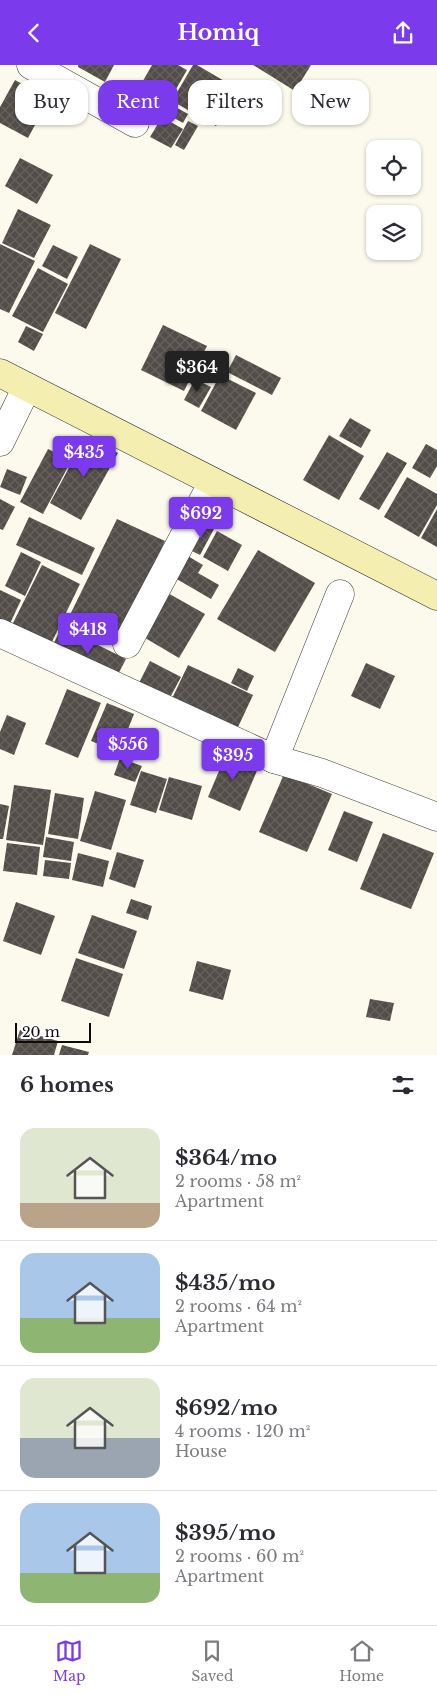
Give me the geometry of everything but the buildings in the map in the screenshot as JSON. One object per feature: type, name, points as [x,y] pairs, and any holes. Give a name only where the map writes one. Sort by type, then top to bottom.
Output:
[{"type":"main road","points":[[0,373],[437,596]]},
{"type":"street","points":[[31,65],[98,102]]},
{"type":"street","points":[[0,442],[27,387]]},
{"type":"street","points":[[127,644],[213,482]]},
{"type":"street","points":[[274,759],[340,594]]},
{"type":"street","points":[[0,633],[274,759],[322,773],[437,817]]}]
